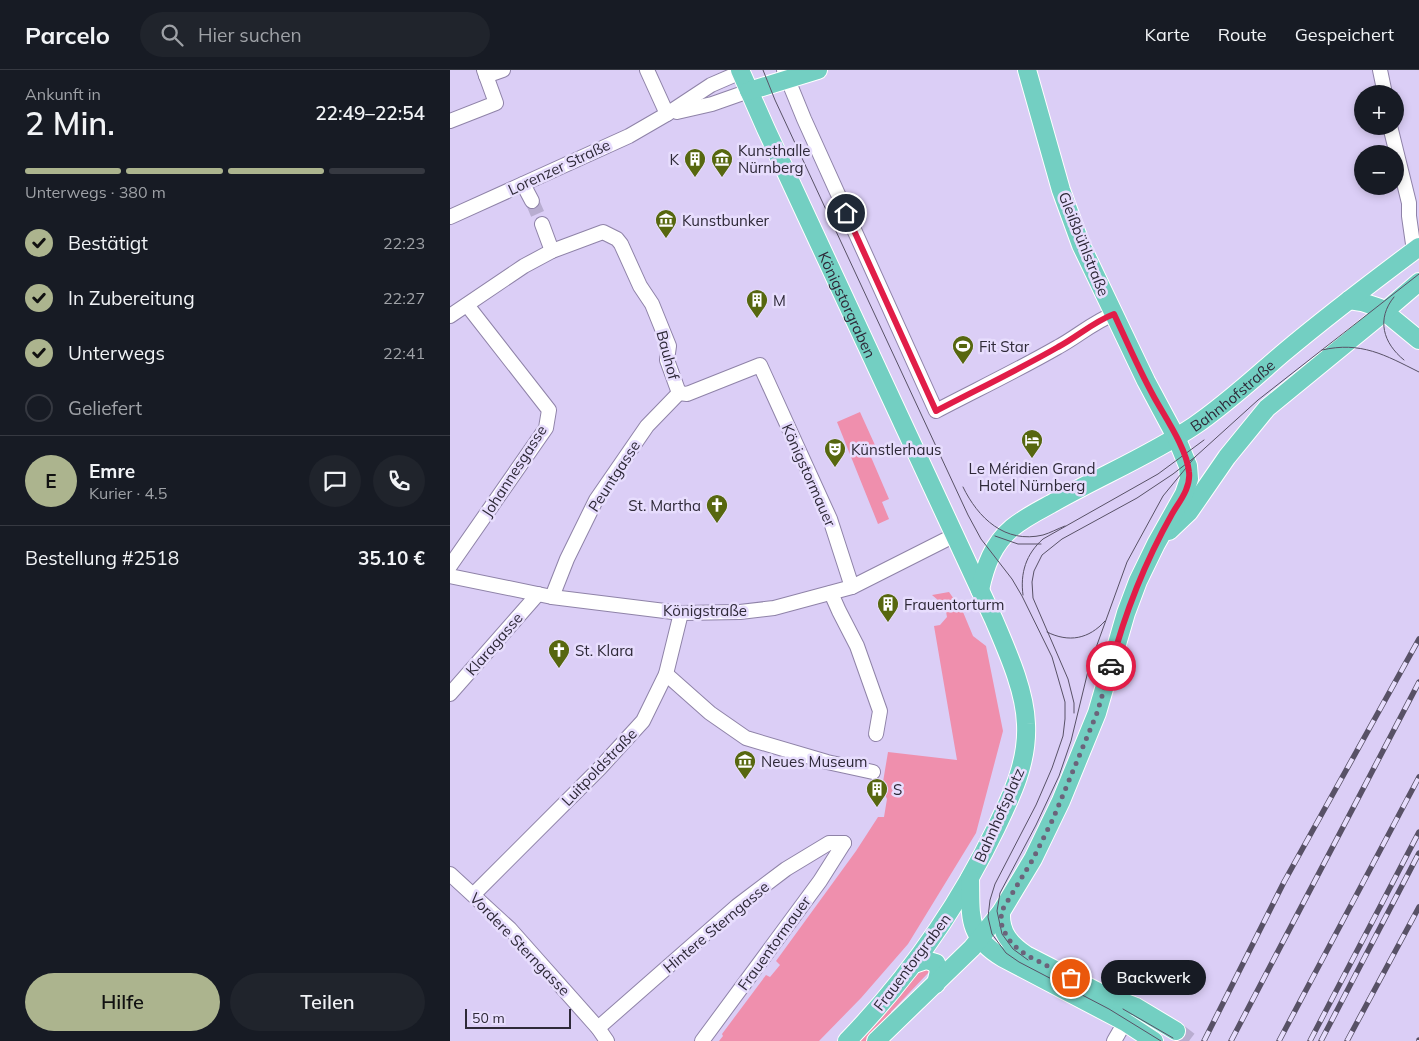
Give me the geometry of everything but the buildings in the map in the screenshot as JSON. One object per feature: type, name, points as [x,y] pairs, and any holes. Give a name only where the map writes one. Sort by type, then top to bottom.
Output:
[{"type":"main road","points":[[749,91],[786,75],[818,70]]},
{"type":"main road","name":"Gleißbühlstraße","points":[[1027,70],[1068,212],[1081,245],[1146,381],[1176,437]]},
{"type":"main road","name":"Königstorgraben","points":[[743,71],[749,91],[955,535]]},
{"type":"main road","name":"Bahnhofstraße","points":[[980,590],[991,554],[1001,539],[1012,528],[1081,487],[1176,437],[1229,400],[1349,300],[1417,249]]},
{"type":"main road","name":"Bahnhofstraße","points":[[1156,544],[1189,512],[1243,436],[1267,408],[1419,282]]},
{"type":"main road","points":[[1349,300],[1370,304],[1385,312],[1419,340]]},
{"type":"main road","points":[[1176,437],[1188,466],[1189,479],[1184,494],[1138,581],[1126,613],[1097,713],[1074,771],[1040,846],[1001,912],[1001,925],[1004,934],[1019,950],[1094,990],[1126,1002],[1176,1031]]},
{"type":"main road","name":"Bahnhofsplatz","points":[[955,535],[1005,646],[1025,716],[1026,743],[1022,764],[1013,792],[970,878],[971,920],[980,939],[990,950],[1125,1022],[1154,1041]]},
{"type":"main road","name":"Frauentorgraben","points":[[847,1041],[885,1000],[914,964],[951,910],[970,878]]},
{"type":"main road","name":"Frauentorgraben","points":[[876,1041],[980,939],[1001,912]]},
{"type":"main road","points":[[914,964],[926,960],[936,964],[939,971],[936,984]]},
{"type":"street","points":[[450,121],[496,103],[485,73],[503,70]]},
{"type":"street","points":[[647,70],[667,114]]},
{"type":"street","points":[[1380,70],[1383,85]]},
{"type":"street","points":[[667,114],[711,85],[743,71]]},
{"type":"street","points":[[786,75],[804,119],[936,411],[1059,347],[1095,323],[1114,314]]},
{"type":"street","points":[[667,114],[712,104],[749,91]]},
{"type":"street","name":"Lorenzer Straße","points":[[450,217],[628,136],[667,114]]},
{"type":"street","points":[[1393,135],[1414,207],[1409,216],[1417,249]]},
{"type":"street","points":[[523,184],[532,201]]},
{"type":"street","points":[[450,316],[524,266],[552,252],[542,224]]},
{"type":"street","name":"Bauhof","points":[[552,252],[603,232],[617,239],[640,286],[652,304],[669,346],[667,360],[679,394],[687,394],[760,365]]},
{"type":"street","name":"Johannesgasse","points":[[450,566],[546,428],[549,410],[467,306]]},
{"type":"street","name":"Königstormauer","points":[[760,365],[830,519],[852,587]]},
{"type":"street","name":"Peuntgasse","points":[[552,597],[567,559],[596,500],[647,426],[679,394]]},
{"type":"street","name":"Königstraße","points":[[450,576],[552,597],[681,613],[740,612],[774,608],[852,587],[955,535]]},
{"type":"street","points":[[831,593],[857,646],[880,711],[876,734]]},
{"type":"street","name":"Klaragasse","points":[[450,694],[538,594]]},
{"type":"street","name":"Luitpoldstraße","points":[[474,894],[600,768],[643,721],[666,674],[681,613]]},
{"type":"street","points":[[666,674],[710,713],[746,738],[827,762],[873,772]]},
{"type":"street","name":"Hintere Sterngasse","points":[[598,1028],[737,906],[786,869],[829,843],[844,843]]},
{"type":"street","name":"Frauentormauer","points":[[702,1041],[820,881],[844,843]]},
{"type":"street","name":"Vordere Sterngasse","points":[[450,874],[510,929],[598,1028],[607,1041]]},
{"type":"street","points":[[1114,1041],[1125,1022]]},
{"type":"shaded area","points":[[860,412],[879,454],[871,457],[889,499],[882,502],[889,519],[878,524],[837,422]]},
{"type":"shaded area","points":[[949,592],[963,612],[973,636],[986,646],[1003,731],[976,833],[908,944],[861,998],[819,1041],[719,1041],[723,1036],[722,1034],[766,975],[770,977],[780,965],[776,961],[856,851],[878,817],[884,817],[887,799],[882,788],[888,752],[957,760],[934,626],[940,625],[947,617],[945,606],[932,595]]},
{"type":"shaded area","points":[[927,969],[929,972],[891,1012],[891,1019],[868,1041],[856,1041],[918,970]]},
{"type":"tunnel","points":[[532,201],[542,224]]},
{"type":"tunnel","points":[[1176,1031],[1189,1041]]},
{"type":"tram line","points":[[763,70],[775,100],[968,515],[981,539],[1012,579],[1052,657],[1065,702],[1063,736],[1052,768],[1036,805],[995,884],[990,900],[988,917],[992,934],[1006,953],[1019,962],[1109,1009],[1161,1041]]},
{"type":"tram line","points":[[1074,713],[1074,703],[1068,679],[1033,598],[1032,582],[1034,571],[1042,555],[1062,539],[1137,498],[1173,474],[1195,457],[1258,400],[1419,274]]},
{"type":"tram line","points":[[1394,297],[1388,305],[1385,314],[1384,330],[1391,346],[1404,360]]},
{"type":"tram line","points":[[1322,350],[1349,347],[1372,351],[1419,372]]},
{"type":"tram line","points":[[1023,595],[1022,579],[1028,558],[1043,539],[1158,474],[1204,440]]},
{"type":"tram line","points":[[1028,960],[1013,949],[1002,934],[997,911],[1000,893],[1036,825],[1059,776],[1071,741],[1089,667],[1127,562],[1163,496],[1195,457]]},
{"type":"tram line","points":[[963,487],[976,509],[994,526],[1005,532],[1029,537],[1043,535],[1065,526]]},
{"type":"tram line","points":[[995,536],[1018,544],[1041,544]]},
{"type":"tram line","points":[[1047,632],[1063,637],[1078,637],[1092,632],[1105,621]]},
{"type":"tram line","points":[[1123,1009],[1173,1038]]},
{"type":"railway","points":[[1204,1041],[1284,882],[1419,639]]},
{"type":"railway","points":[[1231,1041],[1419,682]]},
{"type":"railway","points":[[1279,1041],[1419,777]]},
{"type":"railway","points":[[1310,1041],[1419,832]]},
{"type":"railway","points":[[1321,1041],[1419,853]]},
{"type":"railway","points":[[1347,1041],[1419,907]]},
{"type":"way so far","points":[[1071,978],[1026,955],[1012,944],[1002,928],[1001,912],[1020,883],[1053,819],[1097,713],[1111,666]]},
{"type":"place","name":"K","points":[[695,178]]},
{"type":"place","name":"Kunsthalle Nürnberg","points":[[722,178]]},
{"type":"place","name":"Kunstbunker","points":[[666,239]]},
{"type":"place","name":"M","points":[[757,319]]},
{"type":"place","name":"Fit Star","points":[[963,365]]},
{"type":"place","name":"Le Méridien Grand Hotel Nürnberg","points":[[1032,459]]},
{"type":"place","name":"Künstlerhaus","points":[[835,468]]},
{"type":"place","name":"St. Martha","points":[[717,524]]},
{"type":"place","name":"Frauentorturm","points":[[888,623]]},
{"type":"place","name":"St. Klara","points":[[559,669]]},
{"type":"place","name":"Neues Museum","points":[[745,780]]},
{"type":"place","name":"S","points":[[877,808]]},
{"type":"place","name":"Backwerk","points":[[1071,978]]},
{"type":"route","points":[[846,213],[936,411],[1059,347],[1095,323],[1114,314],[1154,397],[1176,437],[1188,466],[1189,479],[1184,494],[1138,581],[1126,613],[1111,666]]}]
